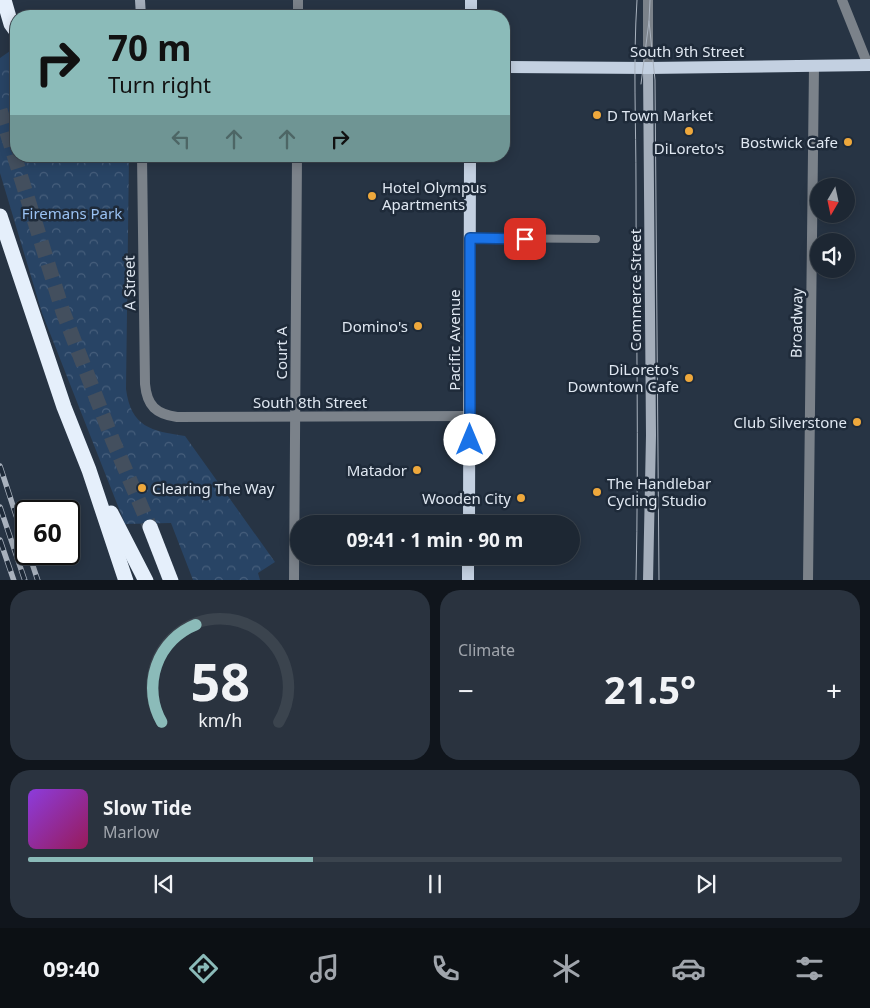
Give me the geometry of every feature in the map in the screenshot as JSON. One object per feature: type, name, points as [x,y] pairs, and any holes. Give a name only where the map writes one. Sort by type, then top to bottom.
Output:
[{"type":"highway","points":[[4,0],[10,19]]},
{"type":"highway","points":[[0,216],[64,407],[89,470],[124,576]]},
{"type":"highway","points":[[89,470],[146,580]]},
{"type":"highway","points":[[150,527],[169,576]]},
{"type":"main road","name":"South 9th Street","points":[[510,67],[869,67]]},
{"type":"main road","name":"Commerce Street","points":[[648,68],[651,435],[648,580]]},
{"type":"main road","name":"Pacific Avenue","points":[[469,515],[470,162]]},
{"type":"main road","points":[[468,565],[468,580]]},
{"type":"street","name":"Commerce Street","points":[[648,0],[648,68]]},
{"type":"street","points":[[842,0],[869,67]]},
{"type":"street","name":"Broadway","points":[[808,580],[814,66]]},
{"type":"street","name":"A Street","points":[[142,162],[145,384],[148,401],[152,407]]},
{"type":"street","name":"Court A","points":[[294,580],[297,162]]},
{"type":"street","name":"South 8th Street","points":[[152,407],[160,413],[177,417],[470,416]]},
{"type":"lane","points":[[470,238],[596,239]]},
{"type":"green space","name":"Firemans Park","points":[[10,51],[10,162],[129,162],[126,389],[129,402],[133,412],[145,425],[162,432],[185,436],[275,562],[258,573],[260,580],[193,580],[171,523],[125,524],[42,313],[0,173],[0,58]]},
{"type":"tunnel","points":[[0,110],[10,142]]},
{"type":"tunnel","points":[[16,162],[63,312],[113,441],[150,527]]},
{"type":"tram line","points":[[636,580],[635,70],[637,0]]},
{"type":"tram line","points":[[641,84],[650,0]]},
{"type":"tram line","points":[[649,21],[655,80],[659,580]]},
{"type":"railway","points":[[0,466],[15,512]]},
{"type":"railway","points":[[0,507],[25,580]]},
{"type":"railway","points":[[0,540],[14,580]]},
{"type":"railway","points":[[33,565],[38,580]]},
{"type":"place","name":"D Town Market","points":[[597,115]]},
{"type":"place","name":"DiLoreto's","points":[[689,131]]},
{"type":"place","name":"Bostwick Cafe","points":[[848,142]]},
{"type":"place","name":"Hotel Olympus Apartments","points":[[372,196]]},
{"type":"place","name":"Domino's","points":[[418,326]]},
{"type":"place","name":"DiLoreto's Downtown Cafe","points":[[689,378]]},
{"type":"place","name":"Club Silverstone","points":[[857,422]]},
{"type":"place","name":"Matador","points":[[417,470]]},
{"type":"place","name":"Clearing The Way","points":[[142,488]]},
{"type":"place","name":"The Handlebar Cycling Studio","points":[[597,492]]},
{"type":"place","name":"Wooden City","points":[[521,498]]},
{"type":"route","points":[[470,440],[470,238],[525,239]]}]
